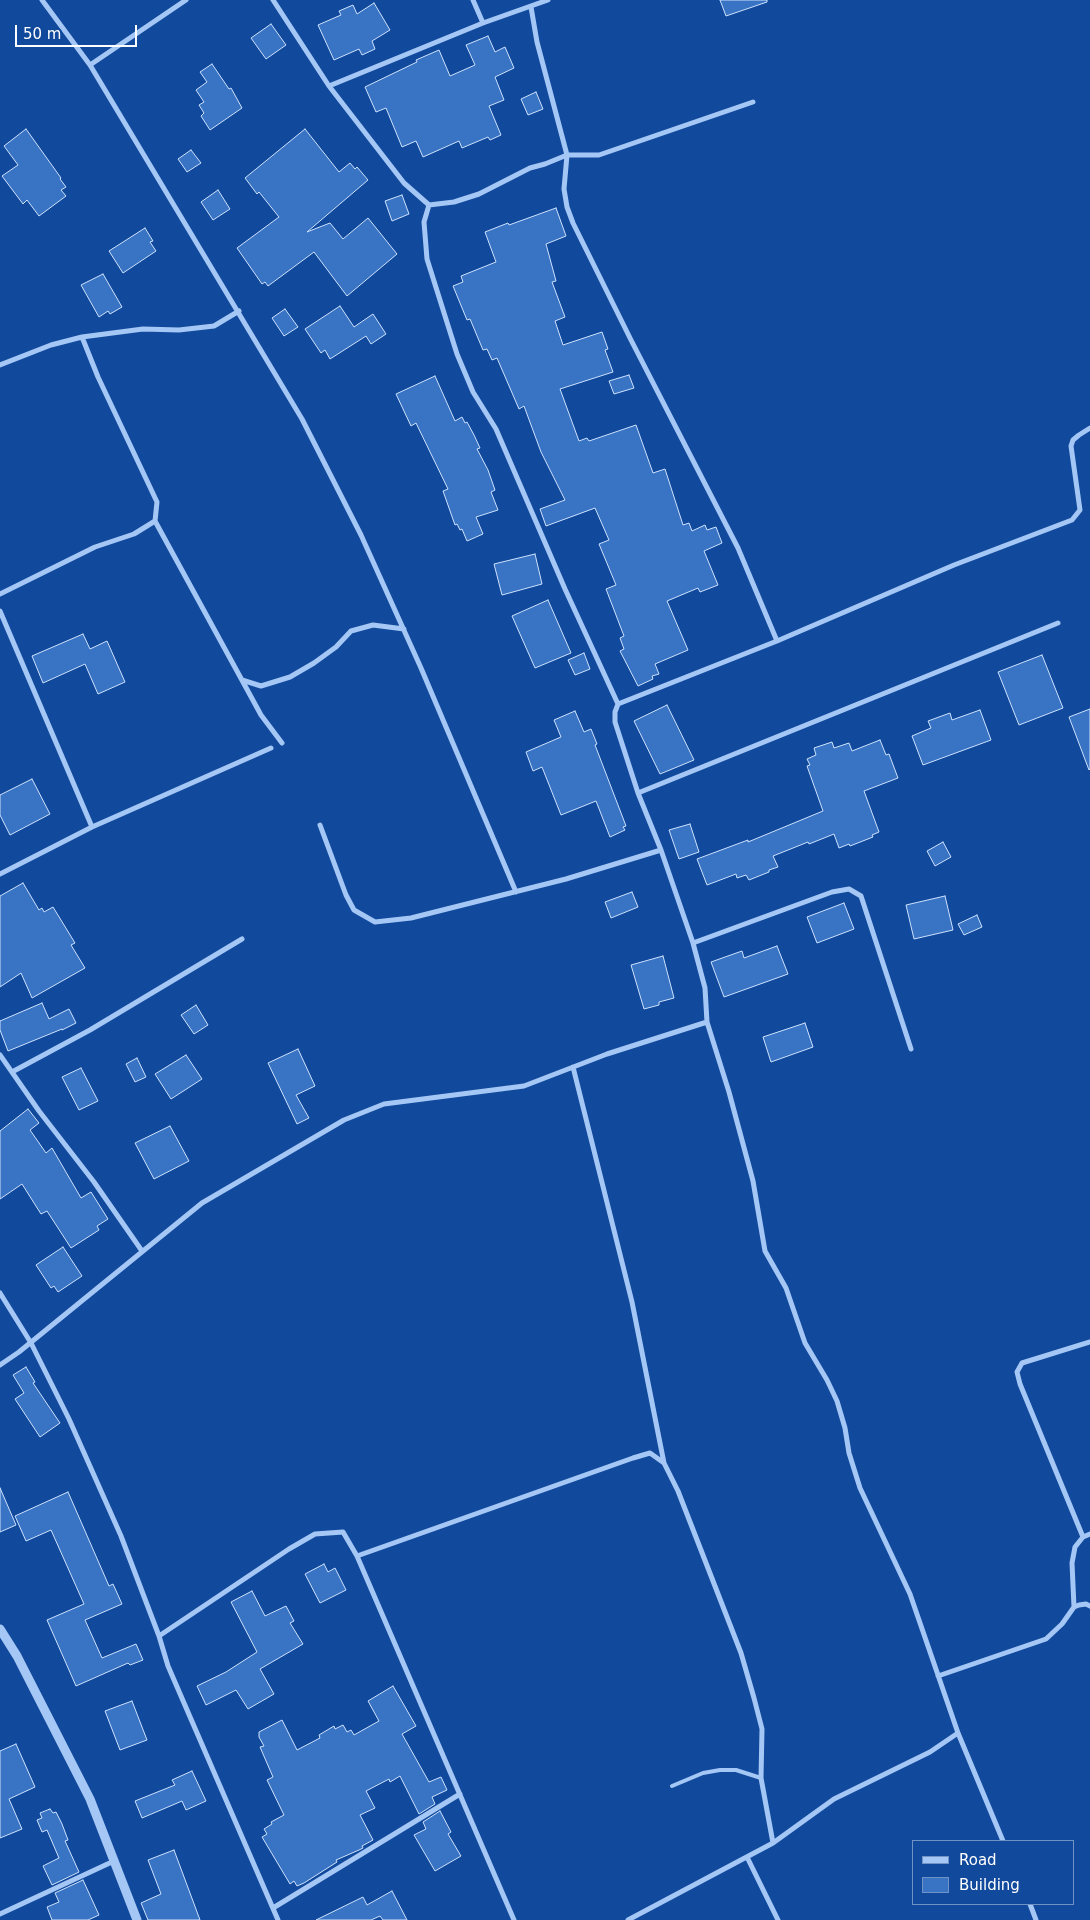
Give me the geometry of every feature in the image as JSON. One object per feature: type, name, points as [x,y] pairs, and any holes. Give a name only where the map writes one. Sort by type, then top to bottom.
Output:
[{"type":"street","points":[[42,0],[90,65],[302,419],[362,535],[516,892]]},
{"type":"street","points":[[90,65],[186,0]]},
{"type":"street","points":[[273,0],[329,86],[404,183],[428,205],[454,202],[479,194],[530,168],[566,155],[599,155],[753,102]]},
{"type":"street","points":[[474,0],[483,24]]},
{"type":"street","points":[[329,86],[548,0]]},
{"type":"street","points":[[531,7],[537,42],[566,155],[564,188],[567,207],[573,223],[738,548],[777,641]]},
{"type":"street","points":[[428,205],[424,222],[427,259],[458,354],[473,392],[496,429],[561,580],[618,704],[615,712],[615,722],[638,792],[661,850],[693,943],[704,988],[707,1022],[730,1092],[753,1181],[766,1251],[786,1288],[805,1343],[827,1380],[837,1402],[856,1477],[910,1594],[958,1733],[1003,1840]]},
{"type":"street","points":[[0,365],[51,345],[82,337],[143,329],[179,330],[214,326],[239,311]]},
{"type":"street","points":[[82,337],[98,377],[158,502],[155,521],[261,715],[282,743]]},
{"type":"street","points":[[618,704],[777,641],[936,572],[1072,520],[1080,510],[1070,446],[1078,435],[1090,428]]},
{"type":"street","points":[[0,594],[95,548],[134,534],[155,521]]},
{"type":"street","points":[[0,611],[92,828]]},
{"type":"street","points":[[638,792],[1058,623]]},
{"type":"street","points":[[242,680],[260,686],[290,677],[314,664],[336,647],[351,630],[373,625],[404,630]]},
{"type":"street","points":[[0,874],[92,828],[271,748]]},
{"type":"street","points":[[320,825],[350,903],[354,910],[375,922],[411,918],[516,892],[661,850]]},
{"type":"street","points":[[693,943],[832,892],[849,889],[861,896],[910,1049]]},
{"type":"street","points":[[12,1072],[90,1030],[242,939]]},
{"type":"street","points":[[0,1365],[31,1343],[202,1203],[344,1120],[384,1104],[524,1086],[606,1054],[707,1022]]},
{"type":"street","points":[[0,1055],[94,1182],[142,1251]]},
{"type":"street","points":[[573,1067],[632,1302],[664,1463],[678,1491],[741,1653],[762,1729],[761,1778],[773,1843]]},
{"type":"street","points":[[0,1293],[31,1343],[69,1419],[121,1536],[159,1636],[168,1666],[278,1920]]},
{"type":"street","points":[[1083,1537],[1020,1384],[1017,1372],[1022,1363],[1090,1342]]},
{"type":"street","points":[[357,1556],[633,1458],[650,1453],[664,1463]]},
{"type":"street","points":[[159,1636],[288,1549],[315,1534],[343,1532],[357,1556],[514,1920]]},
{"type":"street","points":[[1074,1608],[1072,1563],[1075,1547],[1083,1537],[1090,1534]]},
{"type":"street","points":[[938,1676],[1046,1639],[1062,1624],[1074,1608],[1086,1604],[1090,1606]]},
{"type":"street","points":[[1,1635],[21,1664],[90,1800],[137,1920]]},
{"type":"street","points":[[628,1920],[773,1843],[834,1799],[930,1752],[958,1733]]},
{"type":"street","points":[[273,1908],[460,1794]]},
{"type":"street","points":[[747,1857],[778,1920]]},
{"type":"street","points":[[0,1914],[114,1861]]},
{"type":"street","points":[[1030,1905],[1036,1920]]},
{"type":"lane","points":[[672,1786],[703,1773],[720,1770],[736,1770],[761,1778]]},
{"type":"building","points":[[720,0],[767,0],[767,2],[726,16]]},
{"type":"building","points":[[374,3],[390,30],[372,41],[375,49],[362,55],[359,49],[334,60],[318,25],[341,15],[339,11],[353,5],[357,14]]},
{"type":"building","points":[[271,24],[286,45],[266,59],[251,38]]},
{"type":"building","points":[[488,36],[495,52],[505,47],[514,68],[495,77],[504,100],[489,106],[501,135],[490,140],[488,137],[462,148],[459,141],[423,157],[416,141],[402,147],[386,108],[376,112],[365,87],[439,50],[450,76],[475,65],[466,45]]},
{"type":"building","points":[[212,64],[229,89],[231,88],[242,108],[210,130],[201,116],[204,113],[199,105],[204,102],[196,90],[207,82],[200,72]]},
{"type":"building","points":[[536,92],[543,109],[528,115],[521,99]]},
{"type":"building","points":[[26,129],[66,187],[61,190],[66,196],[39,216],[27,200],[23,204],[2,176],[18,165],[4,146]]},
{"type":"building","points":[[305,129],[339,172],[350,163],[355,169],[357,167],[368,180],[307,232],[330,223],[343,239],[368,218],[397,254],[347,296],[314,252],[268,286],[265,282],[262,284],[237,248],[279,217],[245,178]]},
{"type":"building","points":[[191,150],[201,163],[187,172],[178,159]]},
{"type":"building","points":[[218,190],[230,209],[213,220],[201,202]]},
{"type":"building","points":[[402,195],[409,214],[392,221],[385,201]]},
{"type":"building","points":[[556,208],[566,236],[546,244],[556,281],[552,282],[565,317],[555,321],[563,345],[602,332],[608,349],[605,350],[613,372],[560,389],[579,441],[587,438],[589,441],[636,425],[653,473],[665,469],[683,525],[689,523],[692,531],[705,525],[707,530],[716,527],[722,543],[704,551],[718,585],[700,592],[698,588],[667,601],[688,650],[655,664],[659,674],[652,676],[653,679],[638,686],[620,651],[624,649],[620,638],[624,636],[606,589],[616,585],[599,544],[609,540],[595,508],[546,526],[540,509],[565,500],[541,452],[524,406],[519,409],[497,358],[492,360],[487,349],[483,350],[470,319],[467,320],[453,286],[463,282],[461,276],[496,262],[485,232]]},
{"type":"building","points":[[145,228],[153,241],[150,242],[156,251],[123,273],[109,251]]},
{"type":"building","points":[[103,274],[122,307],[110,314],[108,311],[99,317],[81,285]]},
{"type":"building","points":[[340,306],[354,327],[373,314],[386,334],[371,344],[366,336],[330,359],[325,350],[321,353],[305,329]]},
{"type":"building","points":[[285,309],[298,327],[284,336],[272,318]]},
{"type":"building","points":[[629,375],[634,388],[614,394],[609,381]]},
{"type":"building","points":[[435,376],[455,421],[462,417],[474,435],[480,448],[477,449],[488,470],[495,490],[491,492],[498,510],[476,517],[483,534],[467,541],[462,529],[460,530],[457,524],[455,525],[443,491],[448,489],[416,423],[411,426],[396,394]]},
{"type":"building","points":[[535,554],[542,584],[502,595],[494,564]]},
{"type":"building","points":[[548,600],[571,653],[535,668],[512,616]]},
{"type":"building","points":[[83,634],[90,649],[107,641],[125,682],[98,694],[85,664],[43,683],[32,656]]},
{"type":"building","points":[[584,653],[590,669],[575,675],[568,660]]},
{"type":"building","points":[[1042,655],[1063,708],[1019,725],[998,672]]},
{"type":"building","points":[[667,705],[694,760],[660,774],[634,721]]},
{"type":"building","points":[[1090,709],[1090,769],[1089,770],[1069,717]]},
{"type":"building","points":[[980,710],[991,740],[923,765],[912,736],[931,728],[928,721],[950,713],[952,720]]},
{"type":"building","points":[[575,711],[584,732],[591,729],[597,744],[595,745],[626,826],[623,827],[625,830],[610,837],[596,801],[561,815],[542,767],[533,771],[526,752],[561,737],[554,720]]},
{"type":"building","points":[[880,740],[886,755],[889,754],[898,778],[864,791],[879,832],[872,835],[873,837],[839,848],[834,834],[809,844],[808,842],[773,856],[778,867],[769,870],[769,872],[749,880],[746,875],[737,878],[736,874],[707,885],[697,859],[748,840],[748,842],[823,811],[807,766],[810,765],[807,759],[816,755],[814,748],[832,742],[834,748],[849,743],[852,751]]},
{"type":"building","points":[[32,779],[50,814],[10,835],[0,815],[0,795]]},
{"type":"building","points":[[690,824],[699,852],[679,859],[669,830]]},
{"type":"building","points":[[943,842],[951,857],[935,866],[927,851]]},
{"type":"building","points":[[23,883],[39,910],[42,908],[44,912],[53,907],[75,943],[71,945],[85,968],[32,998],[21,973],[0,987],[0,896]]},
{"type":"building","points":[[632,892],[638,907],[611,918],[605,902]]},
{"type":"building","points":[[945,896],[953,930],[914,939],[906,905]]},
{"type":"building","points":[[844,903],[854,929],[817,943],[807,917]]},
{"type":"building","points":[[977,915],[982,927],[964,935],[958,924]]},
{"type":"building","points":[[777,946],[788,974],[724,997],[711,962],[742,951],[744,958]]},
{"type":"building","points":[[663,956],[674,998],[644,1009],[631,965]]},
{"type":"building","points":[[42,1003],[49,1019],[69,1009],[76,1023],[8,1051],[0,1030],[0,1021]]},
{"type":"building","points":[[196,1005],[208,1025],[194,1034],[181,1015]]},
{"type":"building","points":[[805,1023],[813,1047],[771,1062],[763,1037]]},
{"type":"building","points":[[298,1049],[315,1086],[296,1095],[309,1118],[297,1124],[268,1063]]},
{"type":"building","points":[[186,1055],[202,1079],[171,1099],[155,1074]]},
{"type":"building","points":[[137,1058],[146,1077],[135,1082],[126,1064]]},
{"type":"building","points":[[81,1068],[98,1101],[79,1110],[62,1077]]},
{"type":"building","points":[[28,1109],[39,1123],[30,1130],[46,1153],[52,1148],[81,1198],[91,1192],[108,1219],[97,1226],[99,1230],[71,1248],[47,1211],[41,1214],[22,1184],[0,1199],[0,1131]]},
{"type":"building","points":[[170,1126],[189,1161],[154,1179],[135,1143]]},
{"type":"building","points":[[63,1247],[82,1276],[58,1292],[54,1286],[51,1288],[36,1265]]},
{"type":"building","points":[[26,1367],[35,1382],[33,1383],[60,1423],[40,1437],[15,1399],[24,1393],[13,1375]]},
{"type":"building","points":[[0,1488],[16,1525],[0,1532]]},
{"type":"building","points":[[68,1492],[109,1586],[113,1584],[122,1604],[85,1620],[102,1658],[136,1644],[143,1660],[130,1665],[128,1663],[76,1686],[47,1620],[84,1604],[51,1530],[26,1541],[15,1516]]},
{"type":"building","points":[[324,1564],[328,1572],[335,1568],[346,1590],[320,1603],[305,1574]]},
{"type":"building","points":[[252,1591],[265,1616],[286,1606],[294,1621],[290,1623],[303,1644],[260,1669],[274,1694],[248,1709],[236,1690],[206,1705],[197,1686],[226,1672],[257,1652],[231,1602]]},
{"type":"building","points":[[393,1686],[416,1726],[402,1734],[429,1782],[441,1777],[447,1790],[432,1797],[435,1804],[419,1814],[400,1776],[390,1782],[389,1779],[366,1791],[375,1808],[360,1815],[373,1840],[362,1846],[363,1848],[336,1860],[337,1862],[304,1883],[297,1886],[294,1881],[290,1884],[262,1837],[267,1834],[264,1829],[272,1824],[271,1822],[284,1815],[267,1780],[273,1777],[260,1747],[264,1746],[259,1737],[259,1732],[282,1720],[297,1750],[320,1738],[319,1735],[334,1726],[335,1729],[343,1725],[347,1732],[351,1730],[354,1735],[379,1721],[368,1701]]},
{"type":"building","points":[[132,1701],[147,1740],[120,1750],[105,1711]]},
{"type":"building","points":[[16,1744],[35,1787],[9,1799],[22,1829],[0,1838],[0,1751]]},
{"type":"building","points":[[192,1771],[206,1801],[186,1810],[182,1801],[142,1818],[135,1801],[175,1785],[172,1780]]},
{"type":"building","points":[[50,1809],[53,1813],[56,1812],[62,1824],[68,1840],[65,1841],[79,1872],[52,1885],[43,1866],[59,1858],[47,1830],[42,1832],[37,1820],[42,1818],[40,1813]]},
{"type":"building","points":[[440,1811],[451,1832],[448,1834],[461,1856],[435,1871],[414,1835],[426,1829],[423,1822]]},
{"type":"building","points":[[174,1850],[200,1920],[148,1920],[141,1903],[161,1894],[148,1860]]},
{"type":"building","points":[[83,1880],[99,1915],[88,1920],[52,1920],[47,1907],[59,1902],[55,1893]]},
{"type":"building","points":[[392,1891],[407,1920],[383,1920],[380,1916],[371,1920],[316,1920],[363,1897],[367,1905]]}]
